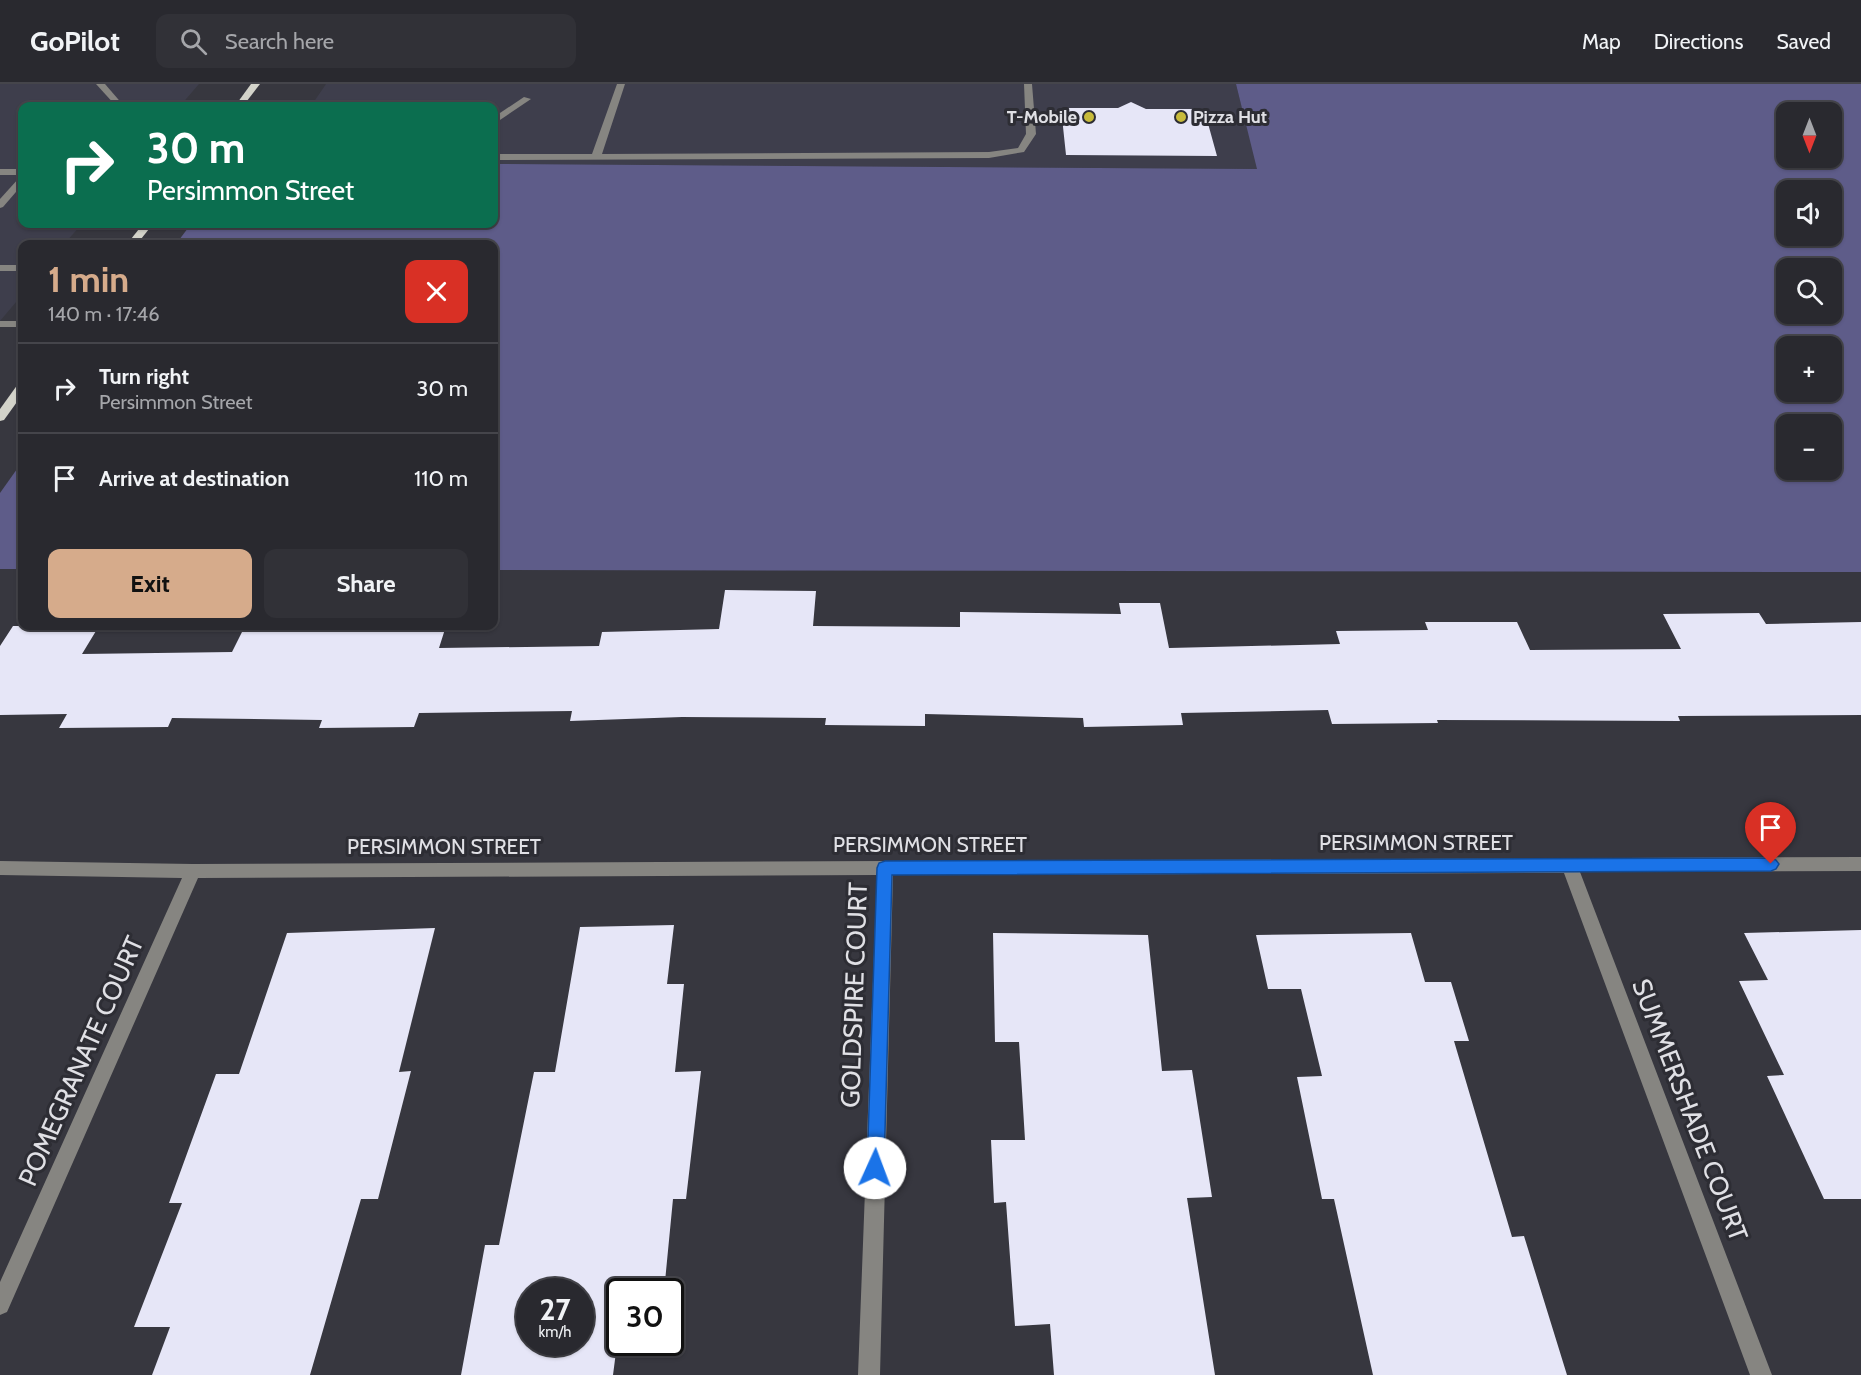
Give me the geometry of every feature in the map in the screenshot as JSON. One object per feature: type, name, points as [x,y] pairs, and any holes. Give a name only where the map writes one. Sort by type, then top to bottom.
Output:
[{"type":"main road","points":[[242,102],[256,84]]},
{"type":"main road","points":[[135,240],[145,228]]},
{"type":"main road","points":[[0,417],[18,392]]},
{"type":"street","points":[[100,84],[116,102]]},
{"type":"street","points":[[596,157],[621,84]]},
{"type":"street","points":[[498,157],[989,155],[1021,150],[1031,134],[1028,84]]},
{"type":"street","points":[[498,118],[527,99]]},
{"type":"street","points":[[0,172],[18,172]]},
{"type":"street","points":[[0,205],[18,185]]},
{"type":"street","points":[[0,268],[18,268]]},
{"type":"street","points":[[0,324],[18,324]]},
{"type":"street","name":"PERSIMMON STREET","points":[[0,868],[193,870],[1861,864]]},
{"type":"street","name":"SUMMERSHADE COURT","points":[[1569,865],[1761,1375]]},
{"type":"street","name":"GOLDSPIRE COURT","points":[[869,1375],[885,868]]},
{"type":"street","name":"POMEGRANATE COURT","points":[[0,1305],[193,870]]},
{"type":"shaded area","points":[[0,84],[199,84],[183,102],[18,102],[18,228],[78,228],[68,240],[18,240],[18,300],[0,321]]},
{"type":"shaded area","points":[[326,84],[1236,84],[1258,169],[498,164],[498,102],[314,102]]},
{"type":"shaded area","points":[[1236,84],[1861,84],[1861,572],[498,570],[498,240],[179,240],[188,228],[498,228],[498,164],[1257,169]]},
{"type":"shaded area","points":[[18,468],[18,569],[0,569],[0,493]]},
{"type":"building","points":[[1131,102],[1146,109],[1204,109],[1217,156],[1066,155],[1061,108],[1118,108]]},
{"type":"building","points":[[725,590],[816,591],[813,626],[960,627],[960,612],[1121,614],[1119,603],[1160,603],[1169,648],[1340,644],[1336,631],[1428,630],[1425,622],[1517,622],[1530,650],[1681,649],[1663,614],[1759,613],[1766,624],[1861,622],[1861,715],[1678,716],[1680,721],[1437,720],[1438,723],[1332,724],[1328,710],[1181,713],[1183,725],[1084,727],[1083,718],[925,714],[925,726],[825,725],[826,718],[682,717],[570,721],[572,711],[419,713],[414,727],[319,728],[322,720],[172,718],[168,727],[59,728],[67,714],[0,715],[0,646],[13,626],[18,626],[18,630],[97,630],[82,654],[232,652],[243,630],[445,630],[439,648],[599,646],[602,632],[719,629]]},
{"type":"building","points":[[674,925],[667,984],[684,984],[675,1072],[701,1071],[686,1199],[673,1199],[665,1278],[606,1278],[606,1356],[615,1356],[613,1375],[461,1375],[485,1245],[499,1245],[534,1072],[555,1072],[580,927]]},
{"type":"building","points":[[435,928],[399,1072],[411,1071],[378,1199],[361,1199],[310,1375],[152,1375],[170,1327],[134,1327],[182,1203],[169,1203],[216,1074],[239,1074],[287,933]]},
{"type":"building","points":[[1861,930],[1861,1199],[1824,1199],[1767,1076],[1784,1075],[1739,981],[1768,980],[1744,933]]},
{"type":"building","points":[[993,933],[1148,935],[1162,1071],[1192,1070],[1212,1197],[1187,1198],[1215,1375],[1054,1375],[1050,1324],[1015,1326],[1006,1202],[994,1203],[991,1140],[1025,1140],[1019,1042],[995,1042]]},
{"type":"building","points":[[1411,933],[1425,982],[1451,982],[1469,1041],[1454,1041],[1512,1237],[1524,1236],[1567,1375],[1373,1375],[1334,1199],[1322,1199],[1297,1077],[1322,1076],[1301,989],[1268,989],[1256,935]]},
{"type":"place","name":"T-Mobile","points":[[1089,117]]},
{"type":"place","name":"Pizza Hut","points":[[1181,117]]},
{"type":"route","points":[[875,1168],[885,868],[1771,864]]}]
